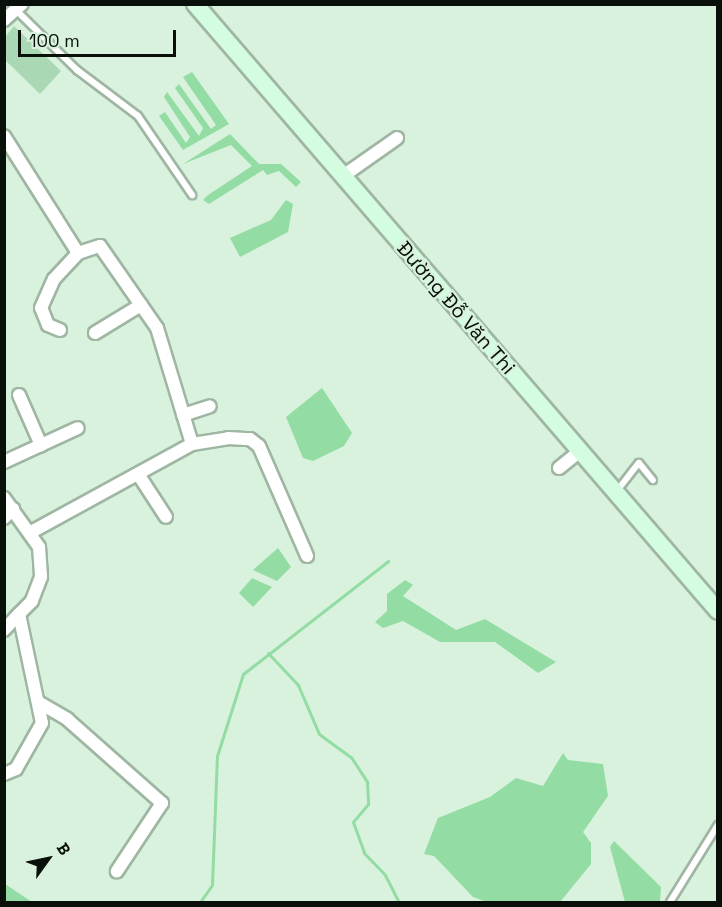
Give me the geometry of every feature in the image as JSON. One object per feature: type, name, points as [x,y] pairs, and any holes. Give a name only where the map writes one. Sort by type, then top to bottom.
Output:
[{"type":"street","name":"Đường Đỗ Văn Thi","points":[[195,4],[717,611]]},
{"type":"street","points":[[4,20],[19,7]]},
{"type":"street","points":[[4,136],[78,253]]},
{"type":"street","points":[[343,176],[397,138]]},
{"type":"street","points":[[60,330],[48,325],[42,308],[54,279],[78,253],[100,246],[157,328],[192,444]]},
{"type":"street","points":[[95,333],[141,305]]},
{"type":"street","points":[[19,395],[41,445]]},
{"type":"street","points":[[183,415],[210,406]]},
{"type":"street","points":[[4,462],[78,428]]},
{"type":"street","points":[[31,532],[192,444],[228,438],[250,439],[258,446],[307,556]]},
{"type":"street","points":[[559,468],[580,451]]},
{"type":"street","points":[[138,474],[166,517]]},
{"type":"street","points":[[4,498],[9,513],[31,532],[39,548],[41,577],[32,601],[4,630]]},
{"type":"street","points":[[4,774],[16,769],[40,730],[38,702],[19,614]]},
{"type":"street","points":[[38,702],[67,719],[162,803],[117,872]]},
{"type":"lane","points":[[19,7],[77,70],[138,116],[192,195]]},
{"type":"lane","points":[[616,493],[639,463],[653,480]]},
{"type":"lane","points":[[670,903],[717,825]]},
{"type":"shaded area","points":[[14,26],[61,71],[40,94],[5,60],[5,37]]},
{"type":"shaded area","points":[[192,72],[229,124],[183,150],[159,116],[165,112],[186,143],[190,137],[164,97],[167,92],[199,136],[203,128],[175,88],[179,84],[211,129],[216,125],[183,77]]},
{"type":"shaded area","points":[[230,134],[259,164],[281,164],[301,182],[296,187],[279,171],[267,175],[263,170],[209,204],[203,200],[252,166],[231,145],[183,164]]},
{"type":"shaded area","points":[[286,200],[293,204],[288,232],[240,257],[230,238],[271,220]]},
{"type":"shaded area","points":[[322,388],[352,433],[344,446],[313,461],[303,458],[286,417]]},
{"type":"shaded area","points":[[278,548],[291,567],[277,581],[253,570]]},
{"type":"shaded area","points":[[252,578],[272,587],[253,607],[239,593]]},
{"type":"shaded area","points":[[405,580],[413,585],[403,596],[456,630],[485,619],[556,662],[538,673],[495,642],[440,642],[403,621],[383,628],[375,622],[387,611],[387,594]]},
{"type":"shaded area","points":[[563,753],[568,760],[603,764],[608,796],[583,832],[591,843],[591,864],[560,902],[487,902],[473,897],[434,856],[424,854],[438,818],[490,797],[516,778],[543,786]]},
{"type":"shaded area","points":[[614,841],[661,887],[660,902],[625,902],[610,847]]},
{"type":"shaded area","points":[[5,884],[32,902],[5,902]]},
{"type":"waterway","points":[[200,902],[212,885],[217,756],[243,674],[388,561]]},
{"type":"waterway","points":[[268,653],[298,685],[319,734],[351,757],[367,782],[368,804],[353,822],[364,853],[385,875],[399,902]]}]
